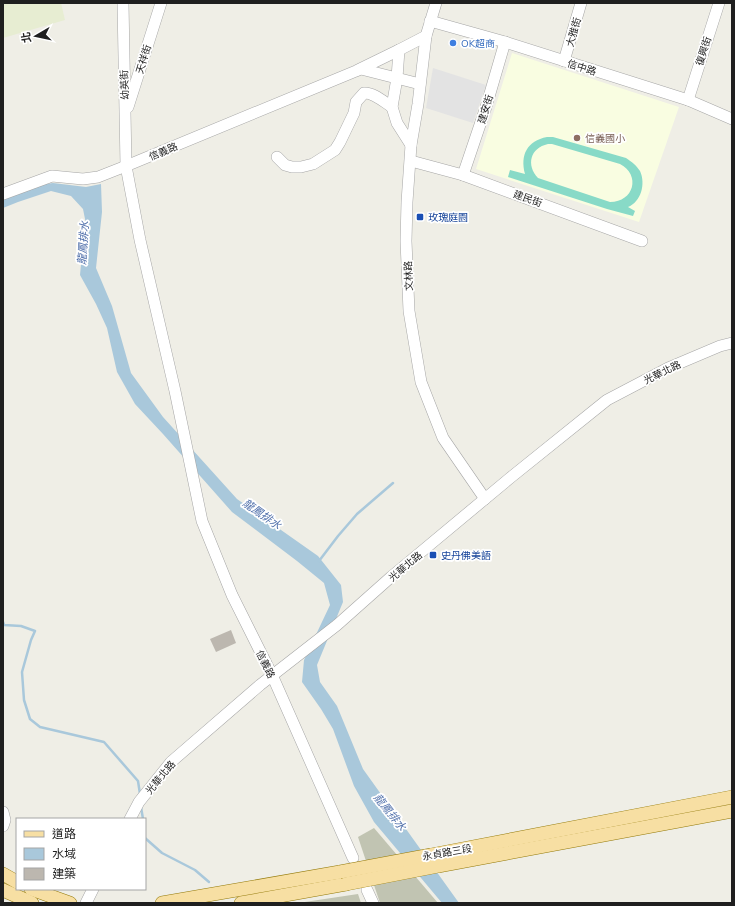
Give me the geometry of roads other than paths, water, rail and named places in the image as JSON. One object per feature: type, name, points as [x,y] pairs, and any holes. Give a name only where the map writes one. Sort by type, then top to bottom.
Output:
[{"type":"main road","name":"永貞路三段","points":[[162,903],[340,872],[732,797]]},
{"type":"main road","name":"永貞路三段","points":[[241,903],[732,811]]},
{"type":"main road","points":[[3,874],[16,881]]},
{"type":"main road","points":[[3,890],[32,903]]},
{"type":"main road","points":[[33,890],[70,903]]},
{"type":"street","name":"幼英街","points":[[123,3],[126,166]]},
{"type":"street","name":"天祥街","points":[[126,116],[161,3]]},
{"type":"street","points":[[426,36],[436,3]]},
{"type":"street","name":"大雅街","points":[[564,61],[582,3]]},
{"type":"street","name":"復興街","points":[[688,100],[719,3]]},
{"type":"street","name":"信中路","points":[[430,21],[505,42],[688,100],[732,119]]},
{"type":"street","name":"信義路","points":[[3,194],[52,176],[83,179],[98,177],[360,69],[426,36]]},
{"type":"street","name":"文林路","points":[[426,36],[411,145],[407,202],[406,241],[409,311],[421,382],[443,438],[486,499]]},
{"type":"street","name":"建安街","points":[[463,175],[486,107],[505,42]]},
{"type":"street","points":[[399,50],[397,78],[392,107],[397,123],[411,145]]},
{"type":"street","points":[[360,69],[420,84]]},
{"type":"street","points":[[277,157],[285,165],[292,167],[301,166],[313,164],[335,150],[354,113],[356,102],[364,92],[375,96],[392,107]]},
{"type":"street","name":"建民街","points":[[411,161],[463,175],[642,240]]},
{"type":"street","name":"信義路","points":[[126,166],[140,240],[202,521],[232,595],[272,675],[353,858]]},
{"type":"street","name":"光華北路","points":[[131,818],[139,802],[171,762],[272,675],[337,625],[392,577],[607,400],[668,368],[720,346],[732,343]]},
{"type":"street","points":[[3,812],[5,820],[3,826]]},
{"type":"street","points":[[86,903],[93,890]]},
{"type":"street","points":[[367,890],[374,903]]},
{"type":"water","name":"龍鳳排水","points":[[53,183],[86,187],[101,184],[102,212],[96,268],[112,306],[131,373],[163,417],[237,499],[318,556],[341,585],[343,602],[317,665],[320,682],[337,706],[363,769],[459,903],[442,903],[374,822],[354,786],[333,729],[302,682],[304,660],[330,605],[324,583],[232,512],[135,404],[117,372],[107,328],[80,275],[87,229],[83,209],[71,196],[51,191],[3,208],[3,197],[38,185]]},
{"type":"waterway","points":[[319,561],[357,514],[393,483]]},
{"type":"waterway","points":[[3,622],[4,625],[21,626],[35,631],[22,672],[24,700],[30,719],[40,727],[104,742],[138,781],[140,794]]},
{"type":"waterway","points":[[141,807],[143,818]]},
{"type":"waterway","points":[[146,839],[162,853],[195,870],[209,882]]},
{"type":"place","name":"OK超商","points":[[453,43]]},
{"type":"place","name":"信義國小","points":[[577,138]]},
{"type":"place","name":"玫瑰庭園","points":[[420,217]]},
{"type":"place","name":"史丹佛美語","points":[[433,555]]}]
